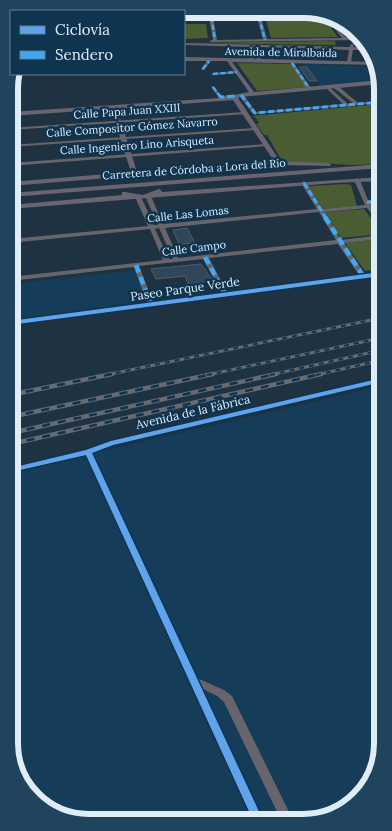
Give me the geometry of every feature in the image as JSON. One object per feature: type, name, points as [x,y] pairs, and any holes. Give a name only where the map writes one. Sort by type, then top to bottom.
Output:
[{"type":"street","points":[[211,18],[215,40]]},
{"type":"street","points":[[259,18],[265,40]]},
{"type":"street","points":[[333,24],[343,37],[357,41]]},
{"type":"street","points":[[185,42],[215,40],[355,40]]},
{"type":"street","points":[[339,40],[347,62]]},
{"type":"street","points":[[347,62],[353,48],[349,40]]},
{"type":"street","points":[[185,42],[251,48],[362,49]]},
{"type":"street","points":[[250,61],[251,48]]},
{"type":"street","points":[[258,48],[259,61]]},
{"type":"street","name":"Avenida de Miralbaida","points":[[185,59],[370,63]]},
{"type":"street","points":[[204,69],[209,61]]},
{"type":"street","points":[[229,61],[253,94]]},
{"type":"street","points":[[292,64],[309,88]]},
{"type":"street","points":[[213,74],[237,72]]},
{"type":"street","points":[[18,113],[219,100],[253,94],[374,83]]},
{"type":"street","points":[[214,87],[221,97],[237,97],[255,113],[374,103]]},
{"type":"street","points":[[333,88],[358,105]]},
{"type":"street","points":[[333,88],[348,106]]},
{"type":"street","points":[[237,97],[245,113],[278,163]]},
{"type":"street","points":[[113,107],[136,176]]},
{"type":"street","name":"Calle Papa Juan XXIII","points":[[18,128],[245,113]]},
{"type":"street","name":"Calle Compositor Gómez Navarro","points":[[18,145],[256,129]]},
{"type":"street","name":"Calle Ingeniero Lino Arisqueta","points":[[18,164],[266,145]]},
{"type":"street","points":[[18,183],[136,176],[278,163],[369,167]]},
{"type":"street","name":"Carretera de Córdoba a Lora del Río","points":[[162,185],[374,167]]},
{"type":"street","name":"Carretera de Córdoba a Lora del Río","points":[[18,194],[374,171]]},
{"type":"street","points":[[151,195],[162,185],[156,180],[136,176],[128,179],[117,188],[134,197],[152,228],[167,262]]},
{"type":"street","points":[[357,180],[367,204],[374,213]]},
{"type":"street","points":[[18,206],[304,183],[374,180]]},
{"type":"street","points":[[304,183],[363,276]]},
{"type":"street","name":"Carretera de Córdoba a Lora del Río","points":[[18,198],[117,188]]},
{"type":"street","points":[[151,195],[176,260]]},
{"type":"street","name":"Calle Las Lomas","points":[[18,240],[320,211],[374,203]]},
{"type":"street","name":"Calle Campo","points":[[18,278],[374,238]]},
{"type":"street","points":[[205,257],[224,292]]},
{"type":"street","points":[[136,265],[150,302]]},
{"type":"street","name":"Paseo Parque Verde","points":[[18,322],[374,275]]},
{"type":"street","name":"Avenida de la Fábrica","points":[[18,468],[88,452],[111,443],[374,382]]},
{"type":"street","points":[[88,452],[255,814]]},
{"type":"street","points":[[194,680],[206,688],[223,693],[228,699],[284,814]]},
{"type":"shaded area","points":[[305,64],[371,67],[372,70],[374,80],[320,86]]},
{"type":"shaded area","points":[[135,270],[146,302],[18,319],[18,283]]},
{"type":"shaded area","points":[[374,388],[374,747],[369,769],[354,793],[330,808],[303,814],[89,814],[66,810],[38,793],[27,778],[18,751],[18,470]]},
{"type":"green space","points":[[265,18],[303,18],[325,21],[338,37],[271,38]]},
{"type":"green space","points":[[185,24],[206,24],[208,38],[185,39]]},
{"type":"green space","points":[[335,41],[336,45],[185,43]]},
{"type":"green space","points":[[237,63],[291,64],[307,87],[257,91]]},
{"type":"green space","points":[[374,105],[374,164],[351,165],[282,161],[267,135],[264,135],[256,124],[259,123],[256,118],[252,116]]},
{"type":"green space","points":[[351,185],[357,206],[322,209],[309,186]]},
{"type":"green space","points":[[364,209],[374,222],[374,235],[341,238],[324,212]]},
{"type":"green space","points":[[374,240],[374,270],[365,271],[345,243]]},
{"type":"building","points":[[299,67],[307,67],[317,81],[309,81]]},
{"type":"building","points":[[187,228],[195,243],[179,244],[173,230]]},
{"type":"building","points":[[201,264],[213,281],[188,284],[185,276],[156,279],[151,269]]},
{"type":"railway","points":[[106,375],[374,319]]},
{"type":"railway","points":[[207,375],[374,339]]},
{"type":"railway","points":[[270,375],[374,352]]},
{"type":"railway","points":[[316,375],[374,362]]},
{"type":"railway","points":[[18,393],[112,374]]},
{"type":"railway","points":[[18,415],[213,374]]},
{"type":"railway","points":[[18,431],[276,374]]},
{"type":"railway","points":[[18,442],[321,374]]},
{"type":"marked path","points":[[211,18],[215,40]]},
{"type":"marked path","points":[[259,18],[265,40]]},
{"type":"marked path","points":[[203,69],[209,61]]},
{"type":"marked path","points":[[292,63],[309,88]]},
{"type":"marked path","points":[[213,74],[237,72]]},
{"type":"marked path","points":[[213,87],[221,97],[235,96]]},
{"type":"marked path","points":[[241,95],[255,113],[374,103]]},
{"type":"marked path","points":[[304,183],[363,276]]},
{"type":"marked path","points":[[367,202],[374,202]]},
{"type":"marked path","points":[[205,257],[224,292]]},
{"type":"marked path","points":[[136,265],[150,302]]},
{"type":"cycle path","points":[[18,322],[374,275]]},
{"type":"cycle path","points":[[18,468],[88,452],[111,443],[374,382]]},
{"type":"cycle path","points":[[88,452],[255,814]]}]
